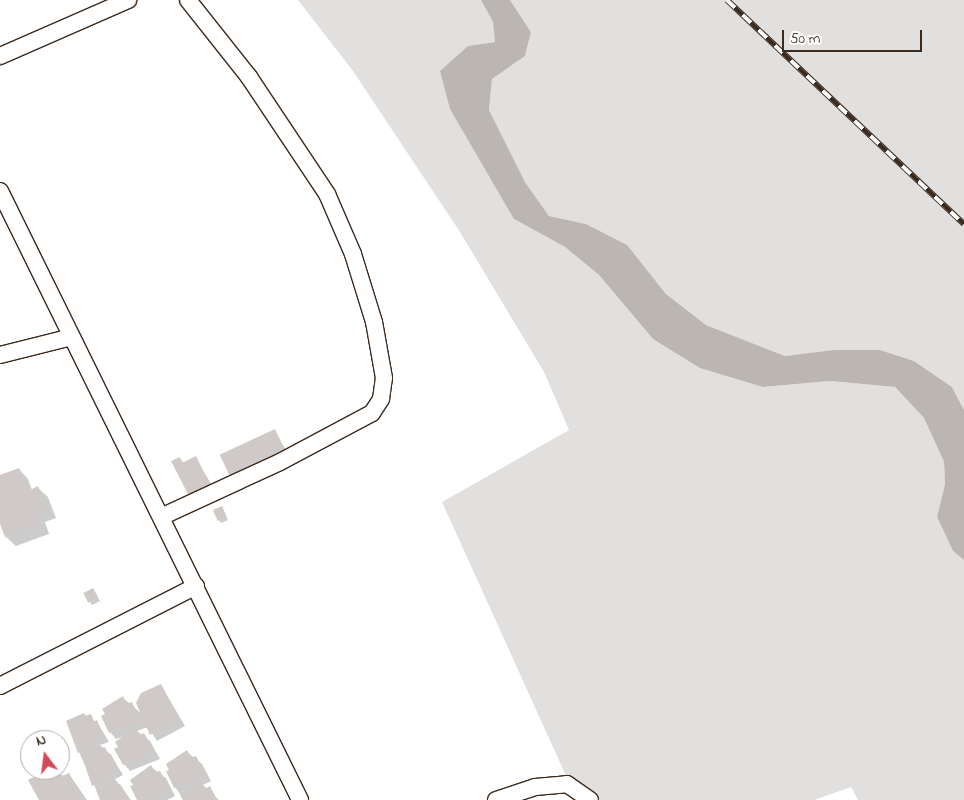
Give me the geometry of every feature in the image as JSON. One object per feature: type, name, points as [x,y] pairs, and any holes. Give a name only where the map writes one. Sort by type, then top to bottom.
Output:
[{"type":"street","points":[[0,56],[128,0]]},
{"type":"street","points":[[162,516],[280,462],[372,413],[381,399],[384,378],[374,322],[353,254],[327,194],[249,77],[188,0]]},
{"type":"street","points":[[0,190],[162,516],[300,800]]},
{"type":"street","points":[[0,355],[72,337]]},
{"type":"street","points":[[0,686],[196,586]]},
{"type":"street","points":[[496,800],[535,787],[567,784],[590,800]]},
{"type":"shaded area","points":[[298,0],[481,0],[493,22],[496,42],[468,46],[514,219],[565,247],[599,275],[653,339],[763,387],[830,381],[895,387],[924,418],[944,462],[945,484],[937,517],[953,551],[964,560],[964,800],[858,800],[851,787],[814,800],[577,800],[442,502],[569,430],[544,372],[460,232],[353,71]]},
{"type":"shaded area","points":[[481,0],[510,0],[531,32],[525,56],[492,79],[489,110],[525,182],[549,216],[586,224],[627,245],[666,294],[706,325],[785,356],[833,350],[880,350],[914,361],[952,387],[964,410],[964,560],[953,551],[937,517],[945,484],[944,462],[924,418],[895,387],[830,381],[763,387],[700,368],[653,339],[599,275],[565,247],[514,219],[450,109],[440,71],[468,46],[495,42],[493,22]]},
{"type":"shaded area","points":[[510,0],[964,0],[964,410],[952,387],[914,361],[880,350],[833,350],[785,356],[706,325],[666,294],[626,245],[586,224],[549,216],[525,182],[489,110],[492,79],[525,56],[531,32]]},
{"type":"building","points":[[275,429],[285,450],[229,476],[220,455]]},
{"type":"building","points":[[196,456],[210,485],[189,496],[171,461],[180,457],[182,463]]},
{"type":"building","points":[[19,468],[28,491],[38,486],[47,509],[36,513],[40,524],[5,537],[0,524],[0,475]]},
{"type":"building","points":[[222,506],[227,517],[218,521],[213,510]]},
{"type":"building","points":[[93,588],[98,598],[88,603],[83,593]]},
{"type":"building","points":[[161,684],[179,719],[150,735],[136,703],[141,693]]},
{"type":"building","points":[[123,696],[127,704],[132,702],[141,722],[109,733],[101,716],[105,714],[102,709]]},
{"type":"building","points":[[84,713],[85,716],[91,714],[94,722],[97,720],[103,735],[95,739],[97,744],[78,753],[66,721]]},
{"type":"building","points":[[135,728],[139,736],[144,733],[155,752],[123,765],[114,749],[118,747],[115,742]]},
{"type":"building","points":[[98,746],[100,749],[105,747],[109,755],[111,754],[118,769],[110,772],[112,777],[92,786],[81,754]]},
{"type":"building","points":[[187,750],[191,758],[196,756],[206,775],[174,788],[166,771],[169,770],[166,764]]},
{"type":"building","points":[[151,765],[155,773],[160,771],[170,790],[150,800],[137,800],[130,786],[133,785],[130,780]]},
{"type":"building","points":[[70,775],[83,800],[39,800],[28,780],[70,780]]},
{"type":"building","points":[[201,781],[205,789],[210,786],[217,800],[183,800],[180,795]]},
{"type":"building","points":[[113,783],[114,786],[120,784],[130,800],[100,800],[96,790]]},
{"type":"railway","points":[[727,0],[964,224]]}]
